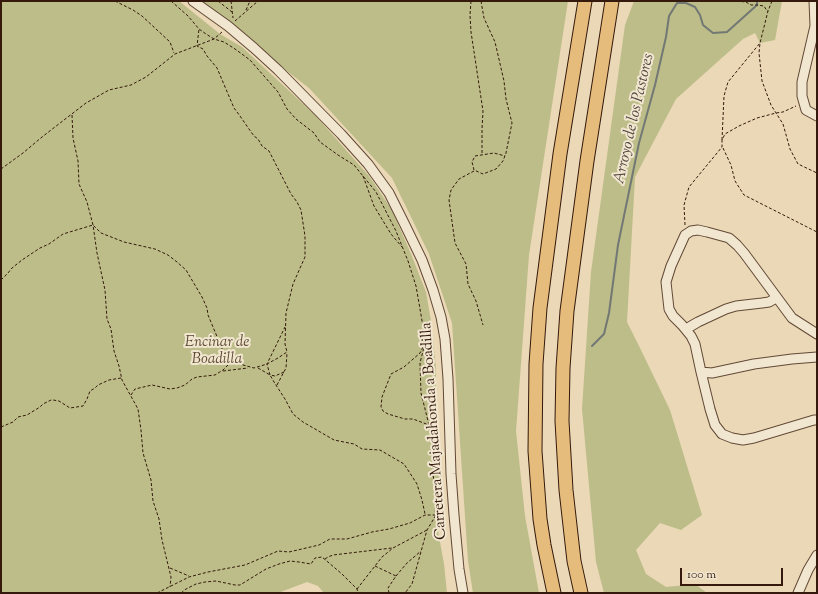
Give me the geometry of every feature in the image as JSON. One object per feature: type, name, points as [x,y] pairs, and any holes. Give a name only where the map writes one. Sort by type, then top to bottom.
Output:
[{"type":"highway","points":[[554,593],[540,519],[535,451],[536,364],[540,308],[560,154],[585,1]]},
{"type":"highway","points":[[581,593],[574,561],[566,490],[562,421],[563,368],[567,311],[587,161],[612,1]]},
{"type":"highway","points":[[544,545],[548,593]]},
{"type":"street","name":"Carretera Majadahonda a Boadilla","points":[[193,1],[228,26],[278,70],[336,129],[368,164],[389,193],[406,225],[434,290],[445,338],[454,515],[464,593]]},
{"type":"street","points":[[814,1],[815,26],[802,82],[802,96],[806,110],[817,116]]},
{"type":"street","points":[[817,334],[792,318],[744,253],[729,238],[698,230],[691,231],[685,235],[671,266],[666,282],[669,309],[673,316],[686,329],[695,344],[715,425],[722,434],[743,440],[817,420]]},
{"type":"street","points":[[686,329],[726,308],[769,302],[776,298]]},
{"type":"street","points":[[701,372],[712,373],[754,364],[817,357]]},
{"type":"street","points":[[798,593],[817,554]]},
{"type":"path","points":[[115,1],[142,16],[170,42],[175,54]]},
{"type":"path","points":[[171,1],[188,16],[199,29],[214,39],[224,42],[250,60],[278,92],[287,109],[296,119],[314,133],[320,142],[354,165],[376,192],[403,248],[416,286],[424,332],[424,347],[420,363],[421,393],[429,425],[435,441],[433,474],[436,498],[436,515],[426,530],[412,584],[405,593]]},
{"type":"path","points":[[218,1],[232,12]]},
{"type":"path","points":[[231,1],[233,22],[258,1]]},
{"type":"path","points":[[246,11],[250,1]]},
{"type":"path","points":[[471,1],[471,32],[483,111],[482,155]]},
{"type":"path","points":[[474,170],[483,174],[496,169],[505,156],[512,123],[495,42],[484,18],[480,1]]},
{"type":"path","points":[[736,1],[746,2],[751,5],[757,4],[764,6],[768,11]]},
{"type":"path","points":[[772,1],[760,43],[759,53],[762,81],[771,105],[783,124],[790,148],[798,164],[817,173]]},
{"type":"path","points":[[1,170],[86,103],[109,90],[132,85],[146,77],[175,54],[214,39],[228,26]]},
{"type":"path","points":[[198,46],[199,29]]},
{"type":"path","points":[[760,43],[728,82],[724,96],[722,148],[731,165],[735,181],[744,195],[817,232]]},
{"type":"path","points":[[198,46],[203,49],[217,68],[234,108],[262,146],[269,151],[301,210],[305,236],[305,257],[290,294],[286,313],[286,368],[276,386]]},
{"type":"path","points":[[722,140],[726,134],[739,126],[757,118],[782,112],[803,102]]},
{"type":"path","points":[[72,114],[73,138],[78,161],[79,184],[87,202],[93,225],[105,290],[107,319],[111,329],[114,351],[122,380],[138,408],[142,430],[143,454],[151,480],[153,501],[159,518],[162,540],[171,577],[170,587]]},
{"type":"path","points":[[685,235],[684,205],[690,187],[722,148]]},
{"type":"path","points":[[474,170],[472,162],[475,156],[494,153],[505,156]]},
{"type":"path","points":[[474,170],[458,179],[451,190],[449,200],[455,243],[466,264],[468,284],[476,301],[483,325]]},
{"type":"path","points":[[363,176],[374,206],[391,234],[403,248]]},
{"type":"path","points":[[93,225],[101,232],[124,242],[155,249],[168,255],[186,270],[207,308],[208,315],[226,358],[232,362],[254,368],[267,364],[287,352]]},
{"type":"path","points":[[1,280],[17,264],[63,234],[93,225]]},
{"type":"path","points":[[286,325],[267,364],[270,375],[293,414],[303,422],[334,440],[354,444],[362,448],[380,450],[404,464],[417,484],[425,515]]},
{"type":"path","points":[[424,347],[420,353],[404,367],[391,374],[382,397],[381,406],[383,411],[388,414],[405,419],[413,419],[429,425]]},
{"type":"path","points":[[131,396],[135,388],[152,385],[170,390],[185,386],[192,379],[197,377],[215,375],[232,362]]},
{"type":"path","points":[[220,372],[250,367]]},
{"type":"path","points":[[257,367],[270,375],[275,376],[284,372]]},
{"type":"path","points":[[1,427],[13,422],[18,417],[27,415],[40,407],[42,404],[51,400],[57,400],[70,408],[82,406],[90,391],[98,385],[109,380],[122,378]]},
{"type":"path","points":[[157,593],[189,577],[245,565],[278,551],[289,552],[318,545],[330,539],[347,539],[410,523],[425,515],[436,515]]},
{"type":"path","points":[[357,589],[382,557],[393,548],[426,530]]},
{"type":"path","points":[[325,560],[333,555],[393,548]]},
{"type":"path","points":[[389,593],[388,588],[396,576],[407,563],[421,551]]},
{"type":"path","points":[[181,593],[196,584],[206,582],[216,581],[240,586],[266,569],[290,561],[310,564],[315,558],[322,557],[342,574],[357,589],[358,593]]},
{"type":"path","points":[[374,566],[396,576]]},
{"type":"path","points":[[169,568],[189,577]]},
{"type":"green space","name":"Encinar de Boadilla","points":[[1,1],[179,1],[220,34],[242,47],[315,115],[369,176],[392,210],[426,292],[436,368],[437,444],[445,518],[436,520],[444,564],[447,593],[324,593],[318,586],[307,582],[278,593],[1,593]]},
{"type":"green space","points":[[196,1],[568,1],[529,255],[516,431],[525,516],[539,593],[473,593],[468,561],[452,323],[429,254],[392,178],[309,88]]},
{"type":"green space","points":[[634,1],[782,1],[775,40],[760,43],[755,33],[743,39],[676,99],[635,177],[627,322],[670,410],[702,515],[681,530],[660,523],[636,550],[646,574],[666,587],[695,584],[707,593],[604,593],[596,562],[582,409],[591,272],[625,25]]},
{"type":"waterway","name":"Arroyo de los Pastores","points":[[592,346],[604,334],[609,313],[618,245],[639,143],[655,85],[666,37],[669,16],[677,3],[686,3],[695,7],[700,15],[703,25],[713,33],[727,32],[757,5],[757,1]]}]
